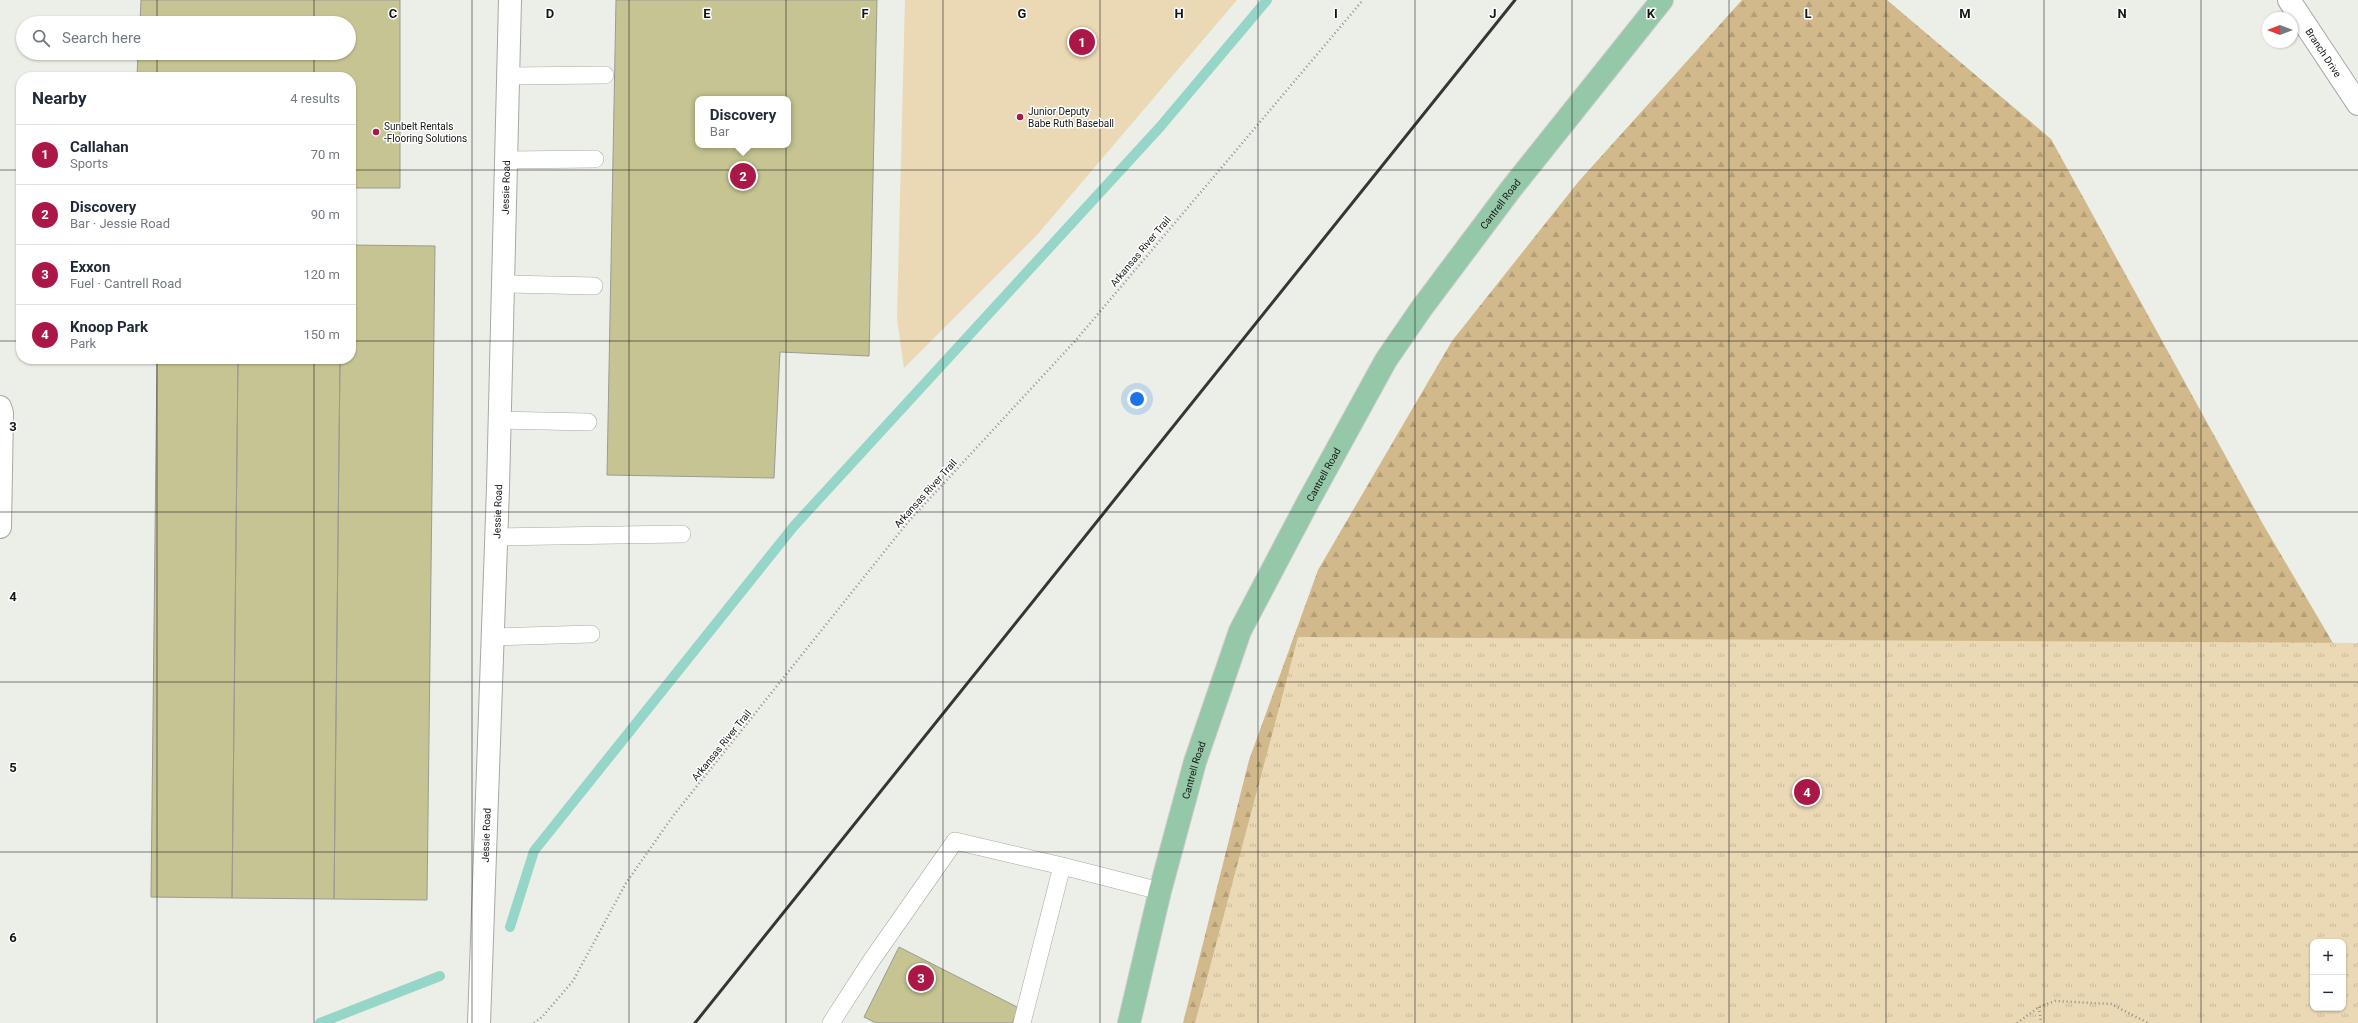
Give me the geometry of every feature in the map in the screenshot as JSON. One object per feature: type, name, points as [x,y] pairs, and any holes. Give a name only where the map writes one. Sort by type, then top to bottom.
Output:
[{"type":"main road","name":"Cantrell Road","points":[[1129,1023],[1160,891],[1195,762],[1240,631],[1371,387],[1421,309],[1506,195],[1662,0]]},
{"type":"street","name":"Jessie Road","points":[[479,1023],[500,420],[510,0]]},
{"type":"street","name":"Branch Drive","points":[[2290,0],[2358,104]]},
{"type":"street","points":[[0,408],[2,413],[0,527]]},
{"type":"lane","points":[[508,76],[605,75]]},
{"type":"lane","points":[[506,160],[595,159]]},
{"type":"lane","points":[[504,284],[594,286]]},
{"type":"lane","points":[[500,420],[588,422]]},
{"type":"lane","points":[[496,537],[682,534]]},
{"type":"lane","points":[[492,637],[591,634]]},
{"type":"lane","points":[[831,1023],[871,961],[955,841],[1160,891]]},
{"type":"lane","points":[[1022,1023],[1062,866]]},
{"type":"path","name":"Arkansas River Trail","points":[[534,1023],[542,1017],[573,981],[626,883],[673,816],[908,522],[1076,340],[1363,0]]},
{"type":"path","points":[[2017,1023],[2039,1007],[2055,1000],[2111,1004],[2148,1023]]},
{"type":"path","points":[[2039,1007],[2041,1023]]},
{"type":"green space","name":"Junior Deputy Babe Ruth Baseball","points":[[905,0],[1237,0],[1037,235],[904,368],[897,319]]},
{"type":"green space","points":[[1742,0],[1887,0],[2051,139],[2264,526],[2333,643],[2358,643],[2358,1023],[1183,1023],[1249,760],[1318,570],[1452,341],[1579,181]]},
{"type":"green space","points":[[1298,637],[2358,643],[2358,1023],[1195,1023]]},
{"type":"building","name":"Sunbelt Rentals -Flooring Solutions","points":[[141,0],[400,0],[400,188],[356,188],[356,72],[137,72],[138,60],[356,60],[356,16],[140,16]]},
{"type":"building","points":[[616,0],[877,0],[869,356],[780,352],[774,478],[607,475]]},
{"type":"building","points":[[356,245],[435,246],[427,900],[334,899],[340,364],[356,364]]},
{"type":"building","points":[[157,364],[238,364],[232,898],[151,897]]},
{"type":"building","points":[[238,364],[340,364],[334,899],[232,898]]},
{"type":"building","points":[[899,947],[1019,1008],[1012,1023],[876,1023],[864,1017]]},
{"type":"waterway","points":[[510,927],[534,851],[794,526],[1160,127],[1267,0]]},
{"type":"waterway","points":[[320,1023],[440,976]]},
{"type":"railway","points":[[695,1023],[1515,0]]},
{"type":"place","name":"Callahan","points":[[1082,42]]},
{"type":"place","name":"Junior Deputy Babe Ruth Baseball","points":[[1020,117]]},
{"type":"place","name":"Sunbelt Rentals -Flooring Solutions","points":[[376,132]]},
{"type":"place","name":"Discovery","points":[[743,176]]},
{"type":"place","name":"Knoop Park","points":[[1807,792]]},
{"type":"place","name":"Exxon","points":[[921,978]]}]
